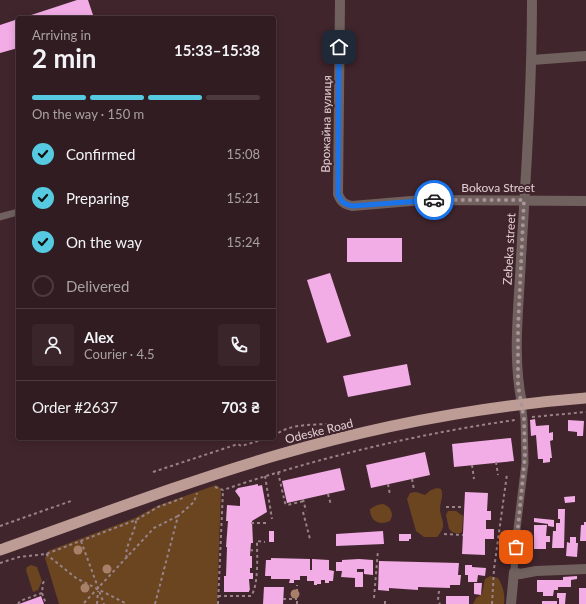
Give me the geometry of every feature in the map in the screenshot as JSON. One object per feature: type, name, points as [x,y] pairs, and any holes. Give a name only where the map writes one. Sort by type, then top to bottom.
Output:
[{"type":"highway","name":"Odeske Road","points":[[0,550],[202,478],[331,440],[430,419],[522,403],[586,398]]},
{"type":"street","name":"Врожайна вулиця","points":[[340,0],[338,194],[341,201]]},
{"type":"street","name":"Zebeka street","points":[[522,403],[518,385],[518,328],[532,60],[532,0]]},
{"type":"street","points":[[532,60],[586,56]]},
{"type":"street","name":"Bokova Street","points":[[341,201],[346,205],[352,206],[423,200],[586,201]]},
{"type":"street","points":[[510,604],[514,572],[520,574],[536,571],[586,569]]},
{"type":"lane","points":[[0,217],[16,213]]},
{"type":"lane","points":[[514,572],[517,530],[525,463],[522,403]]},
{"type":"path","points":[[209,488],[215,486],[222,490],[278,472],[335,457],[434,435],[553,414],[586,412]]},
{"type":"path","points":[[276,434],[295,427],[327,424],[335,457]]},
{"type":"path","points":[[153,472],[238,444],[241,446],[262,440]]},
{"type":"path","points":[[496,462],[498,475]]},
{"type":"path","points":[[472,465],[474,479]]},
{"type":"path","points":[[278,472],[285,503],[287,505],[304,500],[310,539]]},
{"type":"path","points":[[492,604],[494,569],[507,474]]},
{"type":"path","points":[[265,476],[272,519]]},
{"type":"path","points":[[412,479],[414,490]]},
{"type":"path","points":[[388,484],[390,495]]},
{"type":"path","points":[[218,604],[222,490]]},
{"type":"path","points":[[192,495],[203,491]]},
{"type":"path","points":[[84,603],[154,528],[178,516],[194,502],[197,493]]},
{"type":"path","points":[[328,494],[331,505]]},
{"type":"path","points":[[0,563],[19,557],[46,554],[136,520],[158,507],[186,497]]},
{"type":"path","points":[[0,526],[71,501]]},
{"type":"path","points":[[446,507],[464,507]]},
{"type":"path","points":[[155,604],[178,516]]},
{"type":"path","points":[[127,558],[126,552],[135,528],[136,520]]},
{"type":"path","points":[[251,523],[266,523]]},
{"type":"path","points":[[444,534],[463,535]]},
{"type":"path","points":[[81,540],[104,604]]},
{"type":"path","points":[[218,596],[251,596],[254,592],[257,542],[266,542]]},
{"type":"path","points":[[250,550],[257,551]]},
{"type":"path","points":[[374,598],[378,550]]},
{"type":"path","points":[[46,554],[76,578],[127,604]]},
{"type":"path","points":[[46,578],[43,582],[42,593],[46,604]]},
{"type":"path","points":[[297,604],[298,585]]},
{"type":"path","points":[[97,604],[98,589]]},
{"type":"path","points":[[439,591],[438,600],[440,604]]},
{"type":"path","points":[[18,604],[20,601],[42,593]]},
{"type":"path","points":[[385,598],[385,604]]},
{"type":"path","points":[[283,599],[297,599]]},
{"type":"shaded area","points":[[216,485],[223,490],[221,490],[217,604],[59,604],[45,558],[48,551],[135,518],[157,506]]},
{"type":"shaded area","points":[[437,488],[441,489],[442,492],[440,509],[443,526],[437,537],[424,537],[416,531],[407,499],[410,493],[416,492],[425,495],[431,490]]},
{"type":"shaded area","points":[[383,504],[390,508],[392,516],[390,521],[379,523],[373,519],[370,509],[377,505]]},
{"type":"shaded area","points":[[448,511],[456,511],[463,516],[462,532],[455,533],[449,529],[446,515]]},
{"type":"shaded area","points":[[31,565],[37,567],[42,581],[38,590],[33,592],[26,570],[27,567]]},
{"type":"shaded area","points":[[490,576],[498,578],[500,581],[504,593],[504,604],[473,604],[476,598],[482,594],[485,579]]},
{"type":"building","points":[[77,0],[88,0],[93,16],[28,16]]},
{"type":"building","points":[[16,20],[16,49],[0,53],[0,25]]},
{"type":"building","points":[[347,238],[402,238],[402,262],[347,262]]},
{"type":"building","points":[[330,273],[351,336],[327,343],[307,280]]},
{"type":"building","points":[[407,364],[411,385],[348,397],[343,376]]},
{"type":"building","points":[[535,419],[536,426],[549,425],[549,433],[553,432],[553,440],[550,441],[552,458],[550,458],[550,462],[543,463],[543,459],[538,459],[536,435],[531,436],[530,420]]},
{"type":"building","points":[[568,420],[584,421],[583,436],[577,436],[577,432],[568,431]]},
{"type":"building","points":[[511,438],[514,461],[454,467],[452,444]]},
{"type":"building","points":[[425,452],[430,475],[371,488],[366,465]]},
{"type":"building","points":[[340,468],[345,490],[287,503],[282,481]]},
{"type":"building","points":[[258,484],[258,486],[262,485],[267,512],[252,521],[253,543],[251,543],[250,556],[252,556],[252,568],[250,568],[250,573],[253,573],[253,579],[249,579],[250,591],[224,592],[228,521],[226,521],[227,505],[240,506],[240,498],[235,491],[238,488]]},
{"type":"building","points":[[465,492],[488,493],[487,511],[491,511],[491,520],[486,520],[486,529],[494,529],[494,539],[485,539],[485,555],[462,554]]},
{"type":"building","points":[[575,496],[575,502],[565,503],[564,497]]},
{"type":"building","points":[[558,509],[565,509],[564,548],[552,548],[553,531],[556,531],[556,523],[560,523],[560,519],[558,519]]},
{"type":"building","points":[[534,518],[554,520],[554,527],[548,526],[548,524],[534,522]]},
{"type":"building","points":[[584,522],[586,522],[586,541],[580,541],[581,525],[584,525]]},
{"type":"building","points":[[534,525],[547,525],[546,536],[550,536],[550,542],[546,542],[546,549],[534,549]]},
{"type":"building","points":[[269,531],[274,531],[274,542],[269,542]]},
{"type":"building","points":[[383,531],[384,544],[336,546],[336,534]]},
{"type":"building","points":[[399,534],[411,534],[411,539],[409,539],[409,541],[399,541]]},
{"type":"building","points":[[570,537],[576,537],[576,543],[578,543],[577,557],[566,556],[567,542],[570,543]]},
{"type":"building","points":[[271,558],[310,559],[310,570],[312,570],[312,559],[329,560],[329,570],[334,571],[333,581],[325,583],[325,580],[321,580],[321,584],[314,585],[314,581],[307,581],[307,576],[300,576],[300,580],[294,580],[294,583],[289,583],[290,579],[271,579],[271,576],[265,576],[266,560],[271,560]]},
{"type":"building","points":[[342,560],[373,560],[373,575],[364,574],[364,569],[357,569],[357,572],[363,572],[363,587],[355,587],[355,578],[341,577],[342,571],[336,571],[336,562],[342,562]]},
{"type":"building","points":[[379,561],[459,563],[458,575],[461,575],[460,585],[450,585],[450,588],[418,587],[418,590],[389,588],[389,591],[378,590]]},
{"type":"building","points":[[465,565],[486,568],[485,576],[478,575],[477,582],[468,582],[468,575],[465,575]]},
{"type":"building","points":[[577,576],[577,579],[571,580],[571,587],[558,587],[558,590],[554,590],[553,596],[543,596],[543,592],[537,592],[537,580],[563,580],[563,577]]},
{"type":"building","points":[[474,583],[482,583],[481,595],[474,594]]},
{"type":"building","points":[[264,587],[284,587],[283,604],[263,604]]},
{"type":"building","points":[[579,588],[586,588],[586,604],[579,604]]},
{"type":"building","points":[[557,593],[566,593],[565,604],[559,604]]},
{"type":"building","points":[[41,596],[44,604],[19,604]]},
{"type":"building","points":[[446,596],[469,596],[469,604],[446,604]]},
{"type":"building","points":[[542,601],[557,601],[557,604],[542,604]]},
{"type":"way so far","points":[[434,200],[524,200],[518,328],[518,385],[524,419],[525,456],[516,547]]},
{"type":"route","points":[[339,47],[338,194],[341,201],[346,205],[352,206],[434,200]]}]
